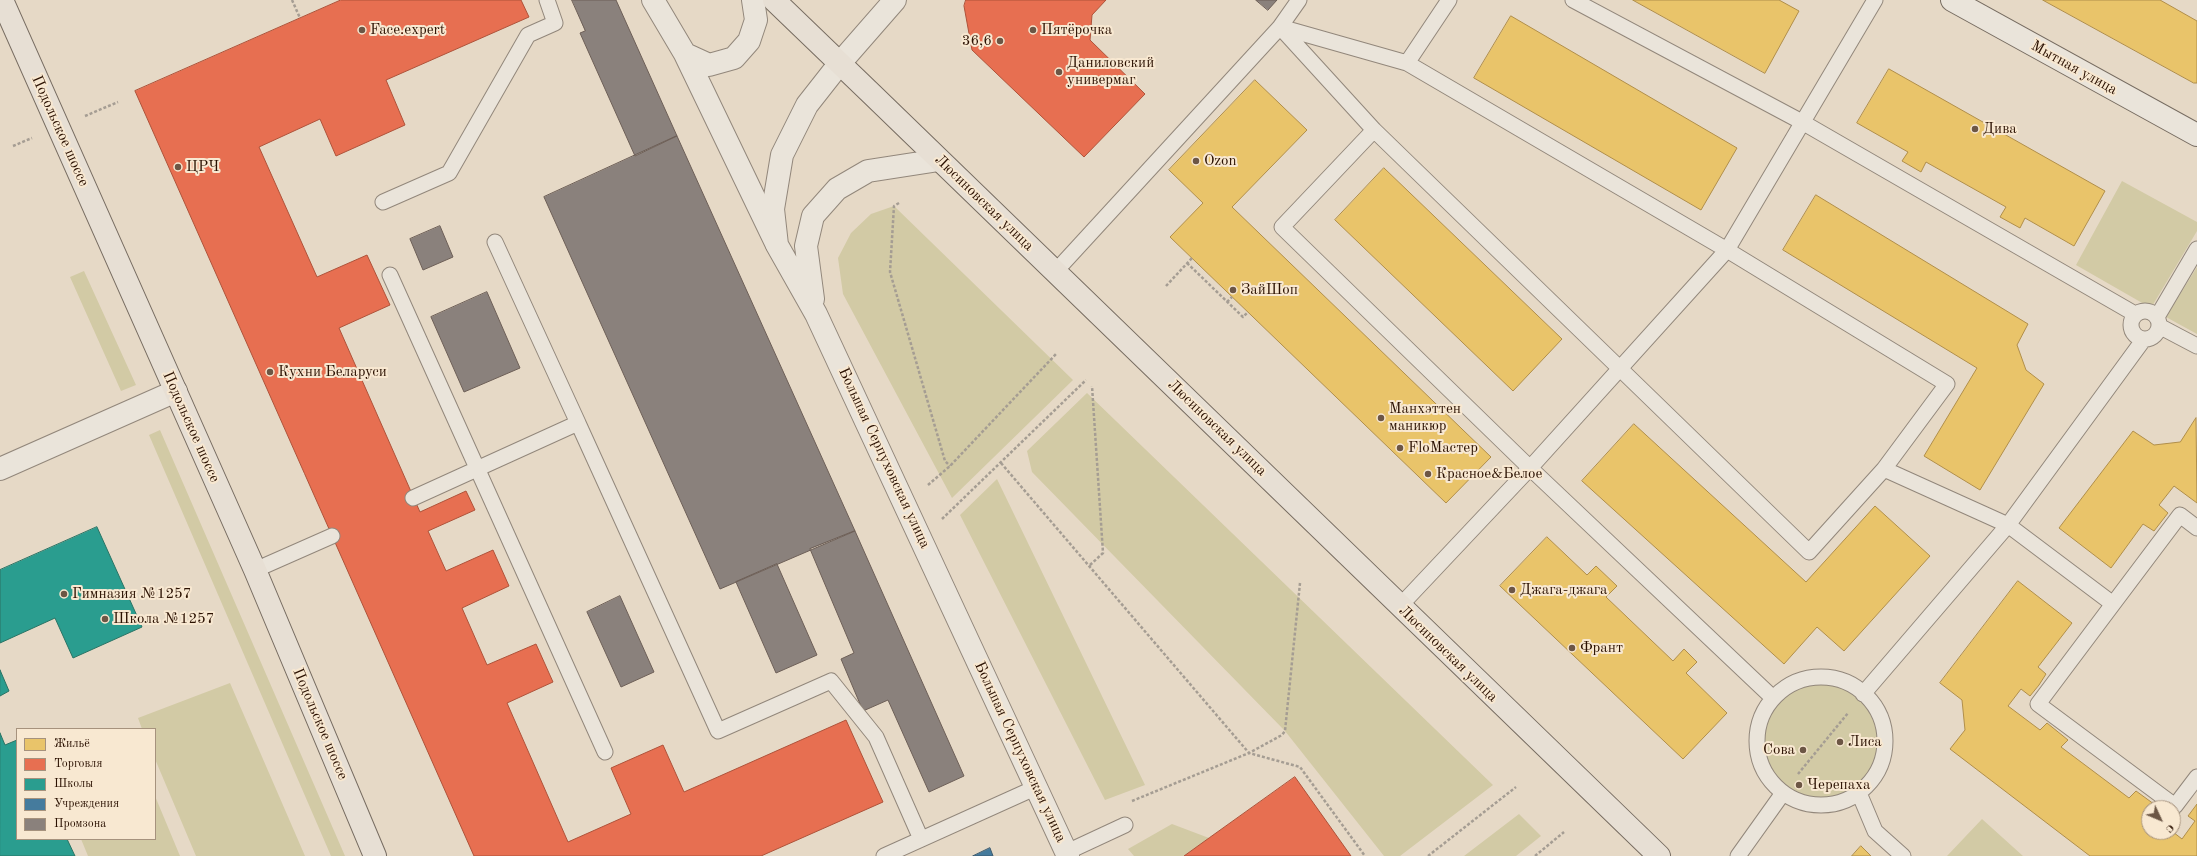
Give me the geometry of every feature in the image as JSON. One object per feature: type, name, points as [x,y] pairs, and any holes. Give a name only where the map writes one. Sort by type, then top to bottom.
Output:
[{"type":"main road","name":"Подольское шоссе","points":[[2,0],[254,570],[375,856]]},
{"type":"main road","name":"Люсиновская улица","points":[[774,0],[1147,359],[1399,607],[1659,856]]},
{"type":"street","points":[[653,0],[685,54],[777,245]]},
{"type":"street","points":[[685,54],[709,65],[734,58],[749,41],[756,20],[753,0]]},
{"type":"street","name":"Большая Серпуховская улица","points":[[895,0],[840,63],[807,105],[782,155],[773,208],[777,245],[816,314],[1067,854]]},
{"type":"street","name":"Мытная улица","points":[[1952,0],[2197,136]]},
{"type":"street","points":[[816,314],[808,268],[806,246],[813,216],[837,189],[868,171],[939,160]]},
{"type":"street","points":[[0,469],[176,391]]},
{"type":"lane","points":[[383,202],[449,173],[528,35],[555,23],[547,0]]},
{"type":"lane","points":[[1055,272],[1280,27],[1299,0]]},
{"type":"lane","points":[[1407,63],[1449,0]]},
{"type":"lane","points":[[1573,0],[1802,122],[2135,314]]},
{"type":"lane","points":[[1399,607],[1530,468],[1727,250],[1875,0]]},
{"type":"lane","points":[[1280,27],[1407,63],[1727,250],[1947,384],[1884,469],[1809,552],[1374,130],[1280,27]]},
{"type":"lane","points":[[1374,130],[1282,226],[1530,468],[1773,698]]},
{"type":"lane","points":[[495,242],[718,731],[830,681],[876,737],[921,839]]},
{"type":"lane","points":[[2197,249],[2158,321],[2153,338],[2144,339],[2135,336],[2130,323],[2135,314],[2149,311],[2158,321],[2197,346]]},
{"type":"lane","points":[[390,274],[476,469],[605,752]]},
{"type":"lane","points":[[1863,694],[2008,525],[2144,339]]},
{"type":"lane","points":[[413,498],[578,423]]},
{"type":"lane","points":[[1884,469],[2008,525],[2113,604]]},
{"type":"lane","points":[[2197,528],[2180,515],[2038,704],[2175,806],[2197,777]]},
{"type":"lane","points":[[254,570],[332,536]]},
{"type":"lane","points":[[1827,678],[1847,683],[1863,694],[1876,708],[1883,726],[1885,744],[1881,763],[1872,780],[1859,793],[1841,802],[1821,806],[1801,802],[1783,793],[1768,778],[1759,758],[1757,737],[1762,716],[1773,698],[1789,686],[1808,679],[1827,678]]},
{"type":"lane","points":[[884,856],[1037,787]]},
{"type":"lane","points":[[1738,856],[1783,793]]},
{"type":"lane","points":[[1859,793],[1875,831],[1903,856]]},
{"type":"lane","points":[[1067,854],[1125,825]]},
{"type":"path","points":[[292,0],[300,18]]},
{"type":"path","points":[[898,203],[894,206],[890,272],[945,461],[950,466]]},
{"type":"path","points":[[1166,286],[1192,258]]},
{"type":"path","points":[[1187,263],[1243,317],[1248,312]]},
{"type":"path","points":[[1227,302],[1232,297]]},
{"type":"path","points":[[924,488],[950,466],[1057,353]]},
{"type":"path","points":[[940,521],[1086,380]]},
{"type":"path","points":[[1090,565],[1103,553],[1092,386]]},
{"type":"path","points":[[1001,463],[1249,752],[1300,767],[1365,856]]},
{"type":"path","points":[[1129,802],[1249,752],[1282,735],[1285,731],[1300,583]]},
{"type":"path","points":[[1783,793],[1863,694]]},
{"type":"path","points":[[1428,856],[1516,787]]},
{"type":"path","points":[[1535,856],[1564,832]]},
{"type":"shaded area","points":[[2122,181],[2197,222],[2197,231],[2151,308],[2076,265]]},
{"type":"shaded area","points":[[894,206],[1073,380],[952,498],[843,294],[838,258],[851,233],[871,214]]},
{"type":"shaded area","points":[[2197,267],[2197,334],[2166,317]]},
{"type":"shaded area","points":[[84,271],[136,385],[121,391],[70,277]]},
{"type":"shaded area","points":[[1087,393],[1493,785],[1400,856],[1384,856],[1285,731],[1032,472],[1027,451]]},
{"type":"shaded area","points":[[160,430],[345,856],[331,856],[149,435]]},
{"type":"shaded area","points":[[997,479],[1145,785],[1105,800],[960,515]]},
{"type":"shaded area","points":[[230,683],[305,856],[196,856],[156,761],[156,728],[142,728],[138,718]]},
{"type":"shaded area","points":[[1822,683],[1833,684],[1844,688],[1863,700],[1875,719],[1879,730],[1879,752],[1875,763],[1863,782],[1844,794],[1833,798],[1822,799],[1811,798],[1800,794],[1781,782],[1769,763],[1765,752],[1764,741],[1765,730],[1769,719],[1781,700],[1800,688],[1811,684]]},
{"type":"shaded area","points":[[156,798],[180,856],[88,856],[81,840],[156,840]]},
{"type":"shaded area","points":[[1519,814],[1541,836],[1516,856],[1464,856]]},
{"type":"shaded area","points":[[1982,819],[2023,856],[1947,856]]},
{"type":"shaded area","points":[[1172,824],[1209,838],[1184,856],[1134,856],[1128,849]]},
{"type":"building: Жильё","points":[[1633,0],[1779,0],[1799,11],[1765,73]]},
{"type":"building: Жильё","points":[[2043,0],[2160,0],[2197,21],[2197,83],[2194,83]]},
{"type":"building: Жильё","points":[[1511,16],[1737,148],[1701,210],[1474,78]]},
{"type":"building: Жильё","points":[[1889,69],[2105,191],[2074,246],[2025,218],[2020,228],[2000,217],[2006,207],[1926,162],[1921,172],[1902,161],[1908,152],[1857,123]]},
{"type":"building: Жильё","points":[[1255,80],[1307,130],[1232,207],[1491,457],[1446,503],[1170,237],[1203,203],[1169,170]]},
{"type":"building: Жильё","points":[[1384,168],[1562,339],[1513,391],[1335,220]]},
{"type":"building: Жильё","points":[[1816,195],[2028,324],[2017,345],[2026,370],[2044,384],[1980,490],[1924,456],[1977,368],[1783,250]]},
{"type":"building: Жильё","points":[[2196,418],[2197,503],[2174,486],[2159,505],[2168,513],[2154,531],[2143,524],[2111,568],[2059,528],[2133,431],[2154,445],[2180,442]]},
{"type":"building: Жильё","points":[[1634,424],[1806,582],[1875,506],[1930,556],[1844,651],[1817,627],[1784,664],[1582,481]]},
{"type":"building: Жильё","points":[[1547,537],[1587,575],[1596,566],[1617,586],[1606,597],[1673,661],[1684,649],[1697,662],[1686,673],[1727,713],[1683,759],[1500,586]]},
{"type":"building: Жильё","points":[[2018,581],[2072,623],[2038,667],[2046,674],[2039,685],[2030,696],[2021,689],[2008,706],[2040,730],[2047,723],[2068,740],[2061,747],[2129,798],[2136,791],[2148,800],[2141,800],[2141,840],[2181,840],[2195,821],[2188,816],[2197,804],[2197,856],[2090,856],[1950,749],[1965,730],[1962,700],[1940,683]]},
{"type":"building: Жильё","points":[[1861,846],[1871,856],[1852,856]]},
{"type":"building: Торговля","points":[[341,0],[521,0],[529,17],[386,80],[405,125],[336,156],[320,119],[259,147],[317,277],[367,255],[390,305],[339,328],[420,512],[466,491],[475,510],[428,531],[446,571],[493,550],[509,586],[462,608],[487,665],[536,644],[553,682],[507,703],[568,842],[631,814],[611,768],[663,745],[684,792],[846,720],[883,802],[761,856],[474,856],[135,91]]},
{"type":"building: Торговля","name":"Даниловский универмаг","points":[[966,0],[1106,0],[1092,15],[1090,40],[1145,94],[1084,157],[972,50],[964,6]]},
{"type":"building: Торговля","points":[[1295,777],[1351,856],[1184,856],[1209,838]]},
{"type":"building: Школы","name":"Гимназия №1257","points":[[97,527],[142,627],[73,658],[55,618],[0,643],[0,570]]},
{"type":"building: Школы","points":[[0,670],[9,691],[0,696]]},
{"type":"building: Школы","points":[[0,733],[5,745],[16,740],[16,840],[67,840],[75,856],[0,856]]},
{"type":"building: Учреждения","points":[[990,848],[993,856],[973,856]]},
{"type":"building: Промзона","points":[[572,0],[616,0],[677,136],[635,156],[580,33],[585,31]]},
{"type":"building: Промзона","points":[[1256,0],[1277,0],[1268,10]]},
{"type":"building: Промзона","points":[[677,136],[855,531],[720,589],[544,197]]},
{"type":"building: Промзона","points":[[440,226],[453,257],[423,270],[410,239]]},
{"type":"building: Промзона","points":[[487,292],[520,368],[464,392],[431,317]]},
{"type":"building: Промзона","points":[[855,531],[964,776],[929,792],[888,700],[863,711],[841,659],[854,653],[810,549]]},
{"type":"building: Промзона","points":[[777,564],[817,655],[776,673],[736,582]]},
{"type":"building: Промзона","points":[[620,596],[654,672],[621,687],[587,612]]},
{"type":"place","name":"Face.expert","points":[[362,30]]},
{"type":"place","name":"Пятёрочка","points":[[1033,30]]},
{"type":"place","name":"36,6","points":[[1000,41]]},
{"type":"place","name":"Даниловский универмаг","points":[[1059,72]]},
{"type":"place","name":"Дива","points":[[1975,129]]},
{"type":"place","name":"Ozon","points":[[1196,161]]},
{"type":"place","name":"ЦРЧ","points":[[178,167]]},
{"type":"place","name":"ЗайШоп","points":[[1233,290]]},
{"type":"place","name":"Кухни Беларуси","points":[[270,372]]},
{"type":"place","name":"Манхэттен маникюр","points":[[1381,418]]},
{"type":"place","name":"FloМастер","points":[[1400,448]]},
{"type":"place","name":"Красное&Белое","points":[[1428,474]]},
{"type":"place","name":"Джага-джага","points":[[1512,590]]},
{"type":"place","name":"Гимназия №1257","points":[[64,594]]},
{"type":"place","name":"Школа №1257","points":[[105,619]]},
{"type":"place","name":"Франт","points":[[1572,648]]},
{"type":"place","name":"Лиса","points":[[1840,742]]},
{"type":"place","name":"Сова","points":[[1803,750]]},
{"type":"place","name":"Черепаха","points":[[1799,785]]}]
